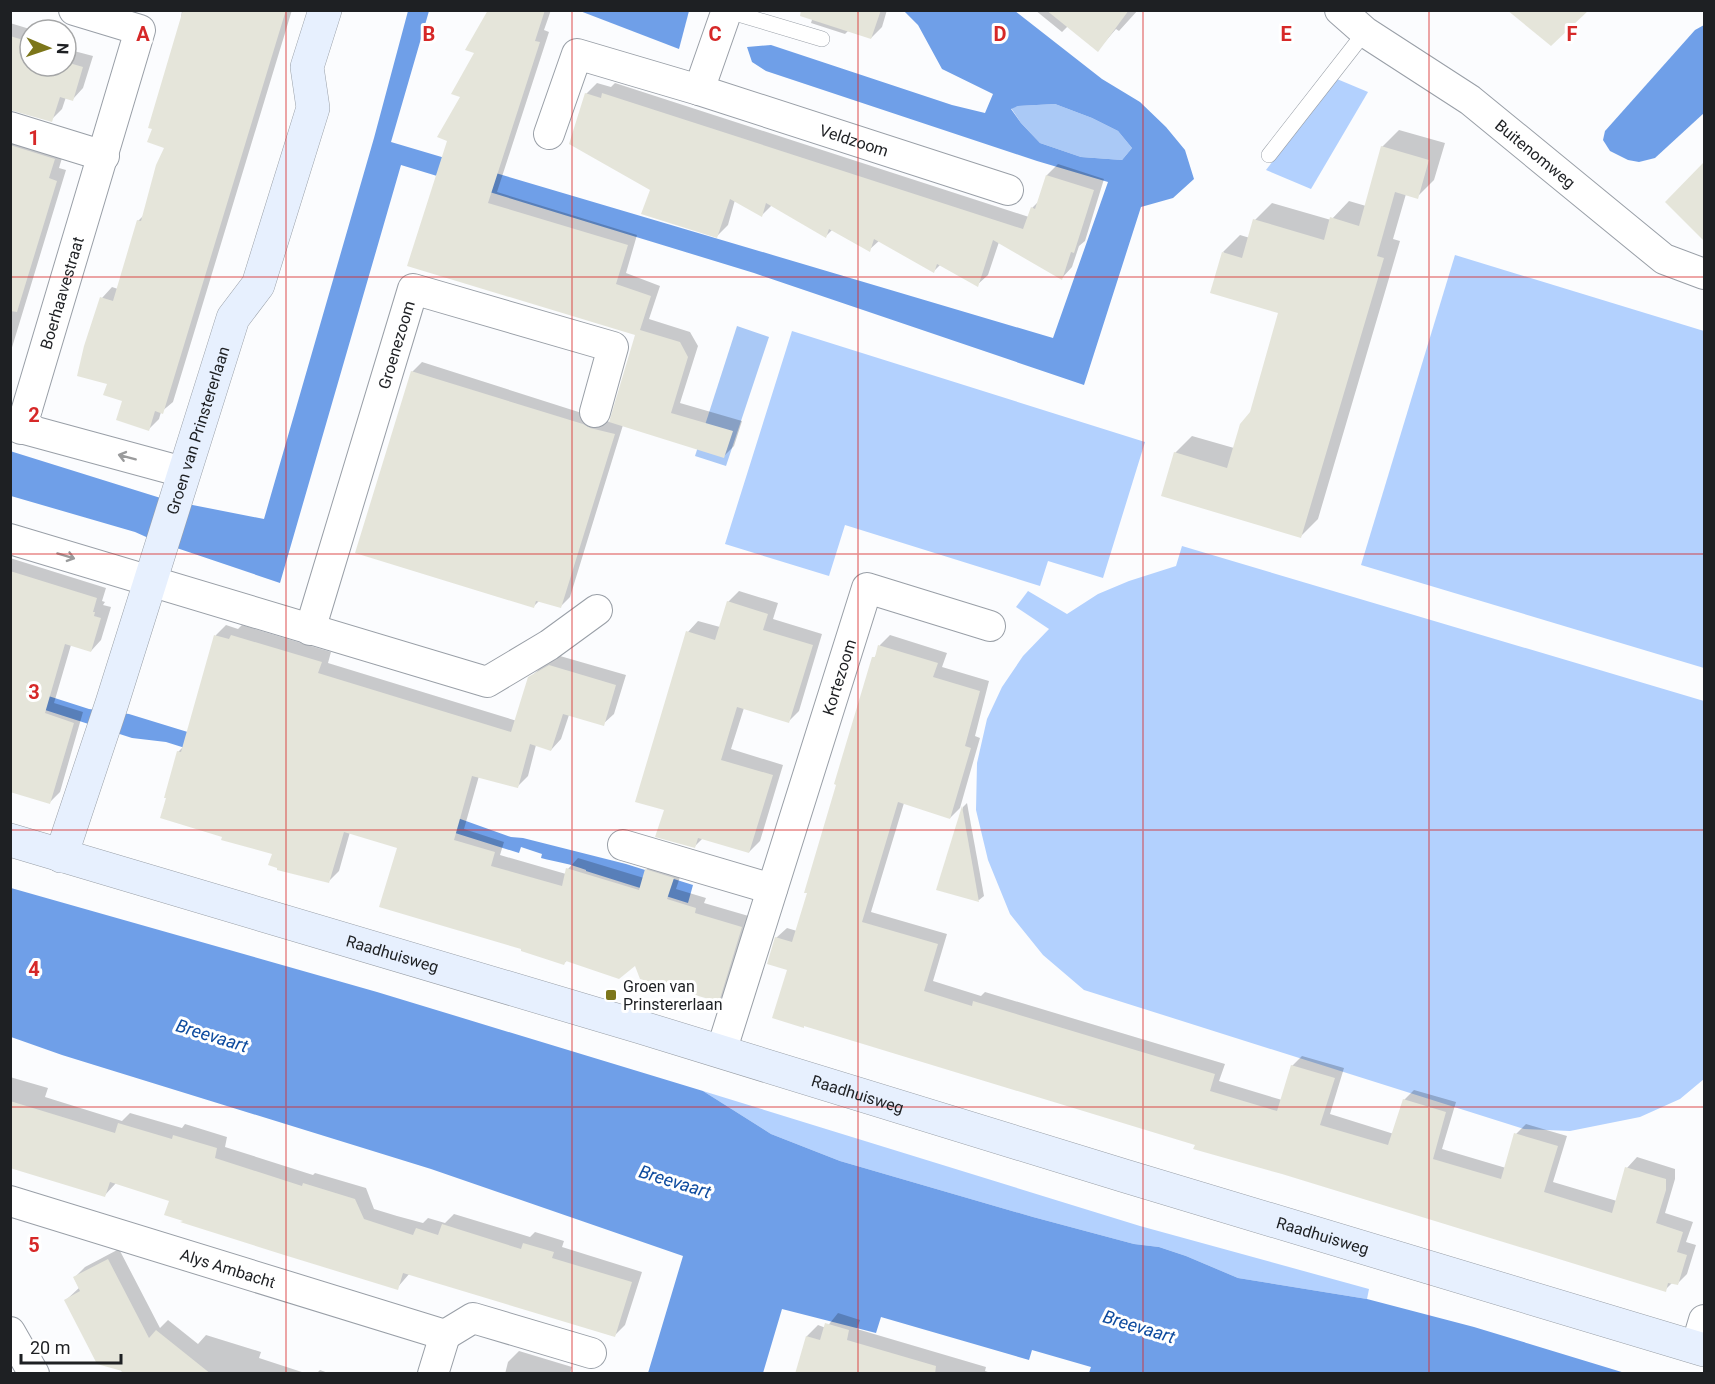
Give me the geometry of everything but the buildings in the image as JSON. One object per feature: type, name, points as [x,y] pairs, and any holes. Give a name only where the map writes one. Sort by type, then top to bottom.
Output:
[{"type":"street","name":"Boerhaavestraat","points":[[16,427],[104,156],[141,25],[74,10]]},
{"type":"street","name":"Groen van Prinstererlaan","points":[[61,855],[112,703],[233,318],[258,285],[313,108],[307,68],[325,10]]},
{"type":"street","name":"Buitenomweg","points":[[1340,10],[1365,32],[1470,100],[1664,259],[1704,274]]},
{"type":"street","points":[[699,90],[727,11]]},
{"type":"street","name":"Veldzoom","points":[[549,134],[577,54],[699,90],[1008,190]]},
{"type":"street","points":[[10,127],[104,156]]},
{"type":"street","name":"Groenezoom","points":[[310,630],[413,289],[613,347],[595,412]]},
{"type":"street","points":[[16,427],[183,472]]},
{"type":"street","points":[[10,539],[487,682],[549,645],[597,610]]},
{"type":"street","name":"Kortezoom","points":[[721,1052],[867,588],[990,626]]},
{"type":"street","name":"Raadhuisweg","points":[[10,840],[721,1052],[1114,1173],[1702,1339]]},
{"type":"street","points":[[623,845],[772,889]]},
{"type":"street","name":"Alys Ambacht","points":[[10,1202],[445,1335]]},
{"type":"street","points":[[433,1374],[445,1335],[473,1318],[591,1353]]},
{"type":"street","points":[[10,1332],[34,1374]]},
{"type":"lane","points":[[727,11],[822,39]]},
{"type":"lane","points":[[1269,155],[1365,32]]},
{"type":"shaded area","points":[[1337,79],[1368,92],[1311,189],[1266,170]]},
{"type":"shaded area","points":[[1055,104],[1118,131],[1132,148],[1122,160],[1081,157],[1040,143],[1021,123],[1011,108]]},
{"type":"shaded area","points":[[1455,255],[1704,331],[1704,668],[1361,565]]},
{"type":"shaded area","points":[[737,326],[769,337],[726,466],[695,456]]},
{"type":"shaded area","points":[[792,331],[1145,442],[1103,578],[1048,561],[1040,586],[845,525],[829,576],[725,544]]},
{"type":"shaded area","points":[[1182,546],[1704,701],[1704,1079],[1680,1099],[1640,1117],[1570,1131],[1524,1129],[1084,990],[1043,955],[1010,914],[988,860],[976,810],[977,763],[987,719],[1002,687],[1023,656],[1049,629],[1016,607],[1028,591],[1067,614],[1098,594],[1176,566]]},
{"type":"shaded area","points":[[703,1091],[1140,1226],[1369,1289],[1367,1299],[1238,1278],[1159,1247],[1134,1244],[1033,1217],[840,1161],[771,1134]]},
{"type":"water","points":[[689,10],[679,49],[580,11]]},
{"type":"water","points":[[408,11],[429,11],[391,142],[1053,338],[1108,182],[1037,161],[766,71],[752,62],[747,47],[771,45],[952,105],[985,113],[993,94],[942,69],[918,25],[904,11],[1015,11],[1102,79],[1140,102],[1166,127],[1185,150],[1194,179],[1173,198],[1141,207],[1084,385],[754,273],[401,165],[280,583],[135,532],[11,496],[10,451],[167,500],[264,519],[374,138]],"holes":[[[1055,104],[1118,131],[1132,148],[1122,160],[1081,157],[1040,143],[1011,109],[1018,106]]]},
{"type":"water","points":[[1704,25],[1704,113],[1655,158],[1639,162],[1628,160],[1610,151],[1603,140],[1605,131],[1695,30]]},
{"type":"water","points":[[11,684],[89,709],[129,714],[438,811],[511,837],[626,864],[693,885],[688,903],[575,866],[541,858],[542,854],[521,847],[519,853],[166,742],[132,738],[11,699]]},
{"type":"water","name":"Breevaart","points":[[11,888],[377,992],[703,1091],[771,1134],[840,1161],[1033,1217],[1134,1244],[1159,1247],[1238,1278],[1367,1299],[1474,1327],[1625,1373],[1089,1373],[1091,1367],[1032,1350],[1029,1360],[881,1317],[876,1333],[782,1309],[763,1373],[648,1373],[683,1256],[431,1169],[62,1055],[11,1037]]},
{"type":"place","name":"Groen van Prinstererlaan","points":[[611,995]]}]
